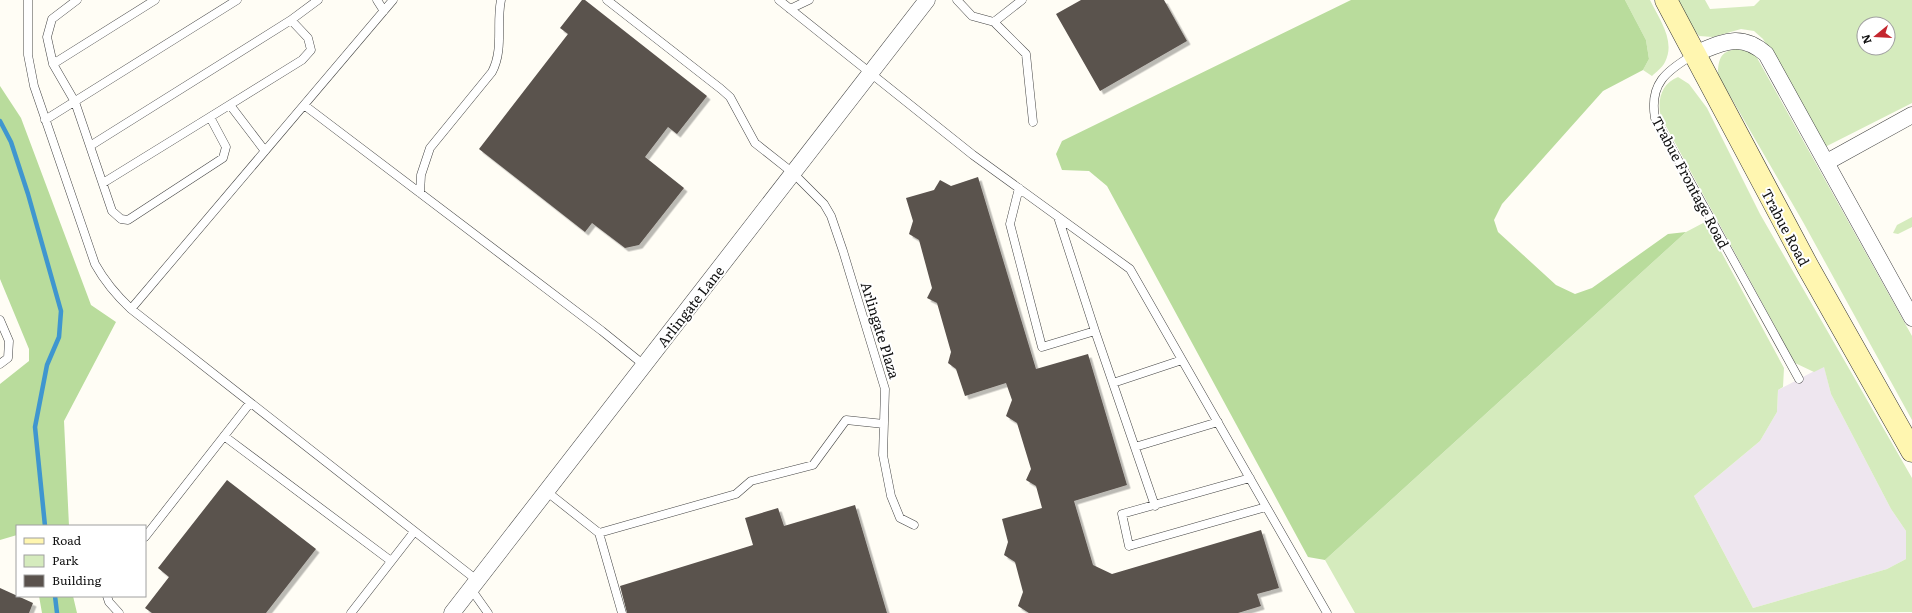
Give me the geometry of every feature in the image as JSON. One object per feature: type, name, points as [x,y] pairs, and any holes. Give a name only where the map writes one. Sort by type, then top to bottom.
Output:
[{"type":"main road","name":"Trabue Road","points":[[1666,0],[1808,267],[1912,451]]},
{"type":"street","name":"Arlingate Lane","points":[[452,613],[927,0]]},
{"type":"street","name":"Trabue Frontage Road","points":[[1694,54],[1725,42],[1751,42],[1759,47],[1772,62],[1912,318]]},
{"type":"street","points":[[1827,162],[1912,115]]},
{"type":"lane","points":[[28,0],[27,38],[30,70],[45,120],[95,264],[111,290],[131,309],[414,532],[474,585],[488,613]]},
{"type":"lane","points":[[77,0],[52,19],[47,37],[53,64],[75,102],[112,211],[121,219],[128,220],[223,158],[226,147],[210,117]]},
{"type":"lane","points":[[53,64],[155,0]]},
{"type":"lane","points":[[45,120],[237,0]]},
{"type":"lane","points":[[90,146],[291,20],[318,0]]},
{"type":"lane","points":[[377,0],[384,11]]},
{"type":"lane","points":[[131,309],[393,0]]},
{"type":"lane","points":[[420,193],[421,175],[430,148],[492,72],[497,63],[499,49],[499,12],[501,0]]},
{"type":"lane","name":"Arlingate Plaza","points":[[607,0],[722,89],[730,97],[755,143],[793,173],[824,204],[831,216],[838,234],[885,389],[883,455],[891,496],[900,518],[914,525]]},
{"type":"lane","points":[[779,0],[974,155],[1130,269],[1327,613]]},
{"type":"lane","points":[[790,9],[809,0]]},
{"type":"lane","points":[[957,0],[972,16],[994,22],[1026,54],[1033,122]]},
{"type":"lane","points":[[994,22],[1022,0]]},
{"type":"lane","points":[[103,184],[302,60],[311,50],[308,38],[291,20]]},
{"type":"lane","name":"Trabue Frontage Road","points":[[1694,54],[1674,66],[1663,77],[1656,88],[1652,104],[1655,118],[1799,379]]},
{"type":"lane","points":[[230,105],[265,151]]},
{"type":"lane","points":[[304,105],[602,331],[644,365]]},
{"type":"lane","points":[[1019,188],[1010,224],[1042,347],[1095,331]]},
{"type":"lane","points":[[1058,217],[1155,506]]},
{"type":"lane","points":[[0,320],[9,341],[8,358],[0,364]]},
{"type":"lane","points":[[1113,383],[1182,360]]},
{"type":"lane","points":[[146,536],[250,402]]},
{"type":"lane","points":[[599,533],[736,494],[751,481],[813,465],[846,420],[884,424]]},
{"type":"lane","points":[[1136,448],[1218,422]]},
{"type":"lane","points":[[224,436],[391,561]]},
{"type":"lane","points":[[1250,478],[1155,506],[1122,514],[1129,546],[1266,506]]},
{"type":"lane","points":[[546,491],[599,533],[622,613]]},
{"type":"lane","points":[[351,613],[414,532]]},
{"type":"lane","points":[[108,597],[116,612]]},
{"type":"shaded area","points":[[1824,366],[1831,394],[1891,509],[1906,531],[1906,559],[1887,569],[1753,608],[1694,496],[1760,441],[1777,412],[1778,390]]},
{"type":"green space","points":[[1351,0],[1625,0],[1646,40],[1649,59],[1643,70],[1603,91],[1502,204],[1494,220],[1498,232],[1556,285],[1575,294],[1592,288],[1668,234],[1686,232],[1325,560],[1308,557],[1107,186],[1089,171],[1062,170],[1056,154],[1062,141]]},
{"type":"green space","points":[[1625,0],[1650,0],[1665,30],[1669,46],[1668,54],[1664,64],[1652,76],[1643,70],[1649,59],[1646,40]]},
{"type":"green space","points":[[1678,0],[1705,0],[1710,9],[1754,6],[1760,0],[1912,0],[1912,103],[1825,147],[1763,39],[1754,31],[1741,29],[1713,37],[1699,36],[1692,27]]},
{"type":"green space","points":[[1745,48],[1756,56],[1912,336],[1912,420],[1803,222],[1718,75],[1719,62],[1724,54],[1732,50]]},
{"type":"green space","points":[[1678,77],[1689,84],[1707,108],[1760,214],[1912,478],[1912,612],[1355,613],[1325,560],[1686,232],[1705,222],[1784,368],[1783,387],[1778,390],[1777,412],[1760,441],[1694,496],[1753,608],[1887,569],[1906,559],[1906,531],[1891,509],[1831,394],[1824,367],[1814,372],[1795,363],[1661,117],[1660,99],[1664,88],[1672,80]]},
{"type":"green space","points":[[0,86],[21,118],[91,305],[116,322],[64,421],[69,525],[16,525],[16,535],[0,540],[0,384],[29,361],[29,349],[0,279]]},
{"type":"green space","points":[[1912,217],[1912,227],[1898,234],[1893,233],[1897,225]]},
{"type":"green space","points":[[39,597],[73,597],[77,613],[42,613]]},
{"type":"building","points":[[582,0],[585,0],[707,96],[677,134],[668,127],[645,157],[684,188],[639,245],[625,248],[592,223],[585,232],[479,149],[568,34],[560,28]]},
{"type":"building","points":[[1081,0],[1164,0],[1187,41],[1100,91],[1056,14]]},
{"type":"building","points":[[978,177],[1036,369],[1088,354],[1127,485],[1074,501],[1093,565],[1112,574],[1261,530],[1279,588],[1257,594],[1261,606],[1238,613],[1029,613],[1018,606],[1023,592],[1015,562],[1004,555],[1008,542],[1002,519],[1042,508],[1036,486],[1026,480],[1031,469],[1017,423],[1006,416],[1012,400],[1006,383],[965,396],[956,369],[948,363],[951,352],[937,303],[927,298],[932,288],[919,240],[909,234],[913,221],[906,198],[934,190],[940,180],[951,186]]},
{"type":"building","points":[[227,480],[316,549],[266,613],[152,613],[145,608],[169,577],[158,568]]},
{"type":"building","points":[[855,505],[887,613],[627,613],[620,586],[753,545],[745,518],[778,508],[784,526]]},
{"type":"building","points":[[0,588],[16,595],[16,597],[20,597],[33,603],[29,613],[0,613]]},
{"type":"waterway","points":[[0,121],[11,142],[28,194],[61,311],[59,337],[47,365],[35,427],[45,525]]},
{"type":"waterway","points":[[55,597],[57,613]]}]
